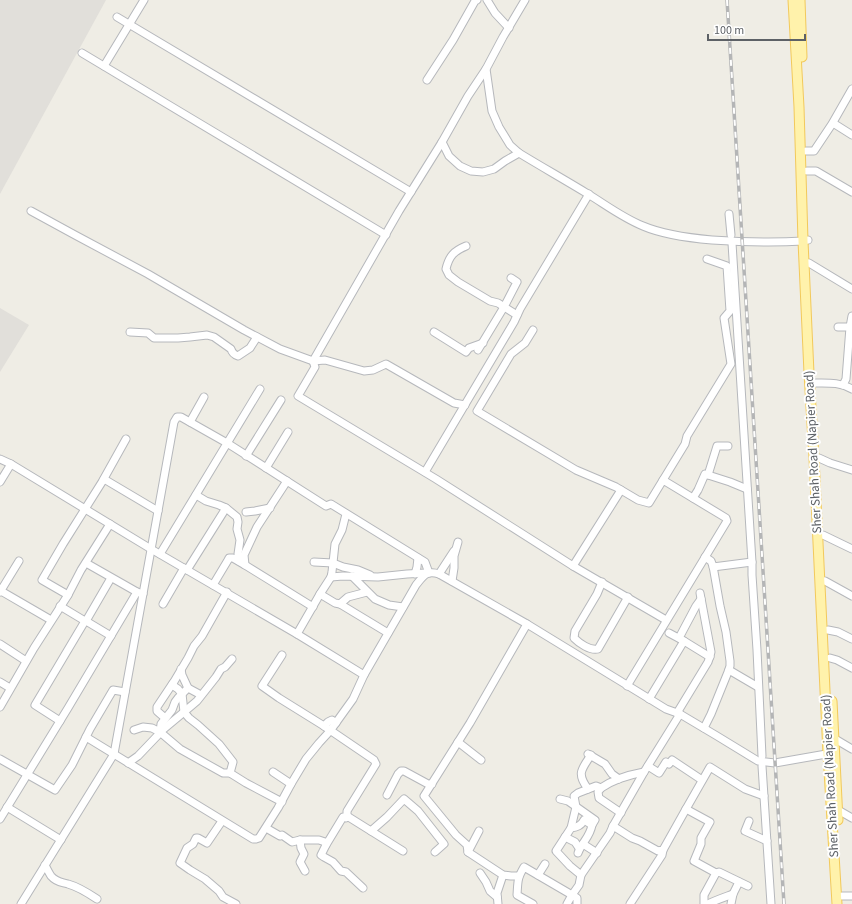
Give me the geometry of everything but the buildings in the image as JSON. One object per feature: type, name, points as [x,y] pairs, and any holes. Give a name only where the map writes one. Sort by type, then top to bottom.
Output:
[{"type":"main road","name":"Sher Shah Road (Napier Road)","points":[[793,0],[806,151],[807,170],[805,241],[808,263],[812,373],[815,383],[817,458],[835,739],[832,753],[838,810],[842,900]]},
{"type":"main road","name":"Sher Shah Road (Napier Road)","points":[[800,0],[805,241],[832,753],[837,904]]},
{"type":"street","points":[[104,66],[144,0]]},
{"type":"street","points":[[427,80],[476,0]]},
{"type":"street","points":[[488,0],[495,13],[509,28]]},
{"type":"street","points":[[525,0],[486,69],[468,96],[313,360],[315,367],[298,396],[425,472],[573,566],[666,620]]},
{"type":"street","points":[[117,17],[411,192]]},
{"type":"street","points":[[82,53],[386,235]]},
{"type":"street","points":[[486,69],[492,112],[510,146],[618,213],[643,226],[668,234],[738,242],[769,243],[805,241]]},
{"type":"street","points":[[806,151],[814,151],[852,89]]},
{"type":"street","points":[[833,122],[852,135]]},
{"type":"street","points":[[442,142],[449,156],[460,166],[471,171],[483,172],[494,169],[520,153]]},
{"type":"street","points":[[807,170],[816,171],[852,192]]},
{"type":"street","points":[[425,472],[588,194]]},
{"type":"street","points":[[31,210],[148,274],[257,338],[280,349],[313,360],[325,360],[364,370],[373,370],[386,364],[454,403],[465,405]]},
{"type":"street","points":[[730,214],[731,235]]},
{"type":"street","points":[[732,244],[748,489],[762,756]]},
{"type":"street","points":[[466,246],[454,252],[451,257],[446,269],[449,275],[476,294],[498,303],[517,315]]},
{"type":"street","points":[[532,330],[524,343],[511,354],[477,411],[576,470],[616,487],[638,500],[649,503],[685,444],[687,436],[731,364],[724,318],[730,311],[727,266],[707,259]]},
{"type":"street","points":[[808,263],[852,289]]},
{"type":"street","points":[[478,350],[517,282],[511,278]]},
{"type":"street","points":[[843,385],[846,379],[852,316]]},
{"type":"street","points":[[838,327],[851,328]]},
{"type":"street","points":[[130,332],[148,333],[154,338],[190,338],[207,335],[214,337],[238,356],[250,348],[257,338]]},
{"type":"street","points":[[434,332],[466,352],[469,348],[483,343]]},
{"type":"street","points":[[843,385],[852,381]]},
{"type":"street","points":[[815,383],[835,383],[852,389]]},
{"type":"street","points":[[160,554],[260,389]]},
{"type":"street","points":[[190,422],[204,397]]},
{"type":"street","points":[[246,456],[281,400]]},
{"type":"street","points":[[22,904],[114,754],[140,593],[151,549],[174,422],[177,417],[181,417],[227,443],[326,506],[331,504],[425,562],[428,573]]},
{"type":"street","points":[[266,468],[288,432]]},
{"type":"street","points":[[68,594],[42,580],[104,479],[126,440]]},
{"type":"street","points":[[708,475],[717,446],[728,446]]},
{"type":"street","points":[[817,458],[852,470]]},
{"type":"street","points":[[0,459],[11,464],[364,675]]},
{"type":"street","points":[[0,482],[11,464]]},
{"type":"street","points":[[693,498],[705,474],[748,489]]},
{"type":"street","points":[[104,479],[158,511]]},
{"type":"street","points":[[627,686],[726,521],[726,518],[663,480]]},
{"type":"street","points":[[242,563],[244,555],[257,527],[287,481]]},
{"type":"street","points":[[573,566],[621,490]]},
{"type":"street","points":[[196,495],[206,501],[226,508],[237,517],[237,529],[240,540],[238,554],[242,563]]},
{"type":"street","points":[[163,604],[226,508]]},
{"type":"street","points":[[246,512],[270,508]]},
{"type":"street","points":[[297,634],[331,577],[334,544],[342,530],[346,514]]},
{"type":"street","points":[[0,707],[26,661],[110,524]]},
{"type":"street","points":[[823,535],[852,549]]},
{"type":"street","points":[[439,574],[458,545],[454,556],[452,581]]},
{"type":"street","points":[[704,728],[730,666],[713,567],[711,561],[705,557]]},
{"type":"street","points":[[213,585],[230,558],[233,558],[313,607]]},
{"type":"street","points":[[415,574],[418,558]]},
{"type":"street","points":[[19,561],[0,591],[51,620]]},
{"type":"street","points":[[314,562],[333,563],[358,570],[373,577]]},
{"type":"street","points":[[713,567],[752,562]]},
{"type":"street","points":[[86,563],[140,593]]},
{"type":"street","points":[[331,577],[373,577],[433,572],[439,574],[527,624],[666,709],[678,713],[758,761],[775,763],[832,753]]},
{"type":"street","points":[[86,737],[253,839],[259,838],[282,802],[306,759],[327,728],[336,722],[353,699],[364,675],[416,585],[428,573]]},
{"type":"street","points":[[352,576],[375,599],[389,605],[403,607]]},
{"type":"street","points":[[60,721],[35,705],[112,578]]},
{"type":"street","points":[[825,581],[852,596]]},
{"type":"street","points":[[602,582],[597,594],[575,631],[574,638],[576,640],[591,649],[598,649],[628,598]]},
{"type":"street","points":[[165,718],[157,711],[157,707],[173,684],[194,646],[202,636],[226,592]]},
{"type":"street","points":[[340,604],[348,597],[367,592]]},
{"type":"street","points":[[0,819],[111,636],[140,593]]},
{"type":"street","points":[[320,594],[335,603],[340,604],[388,633]]},
{"type":"street","points":[[567,904],[579,885],[581,875],[610,833],[612,826],[708,662],[711,652],[700,596],[681,640],[648,698]]},
{"type":"street","points":[[60,606],[111,636]]},
{"type":"street","points":[[519,876],[503,875],[468,852],[466,845],[456,836],[424,796],[470,723],[527,624]]},
{"type":"street","points":[[828,630],[838,632],[852,639]]},
{"type":"street","points":[[669,633],[710,657]]},
{"type":"street","points":[[0,644],[26,661]]},
{"type":"street","points":[[282,655],[262,686],[374,760],[376,764],[347,811],[347,816]]},
{"type":"street","points":[[830,658],[852,668]]},
{"type":"street","points":[[128,763],[138,756],[160,732],[184,712],[201,695],[221,669],[225,667],[232,659]]},
{"type":"street","points":[[181,669],[188,688],[201,695]]},
{"type":"street","points":[[728,670],[758,687]]},
{"type":"street","points":[[0,682],[10,688]]},
{"type":"street","points":[[173,684],[172,685],[182,694],[184,712],[219,744],[233,762],[230,773]]},
{"type":"street","points":[[160,732],[161,724],[172,710],[175,702],[188,688]]},
{"type":"street","points":[[0,759],[55,790],[72,764],[90,729],[113,690],[125,692]]},
{"type":"street","points":[[134,730],[143,727],[152,728],[160,732],[180,749],[223,773],[230,773],[282,802]]},
{"type":"street","points":[[835,739],[852,749]]},
{"type":"street","points":[[458,742],[481,760]]},
{"type":"street","points":[[588,789],[583,782],[581,771],[590,754],[605,764],[612,774],[619,779]]},
{"type":"street","points":[[621,813],[599,798],[598,792],[610,782],[646,769],[660,773],[666,762],[669,764],[672,760],[702,780]]},
{"type":"street","points":[[762,766],[771,904]]},
{"type":"street","points":[[630,904],[662,855],[663,850],[710,767],[745,789],[764,796]]},
{"type":"street","points":[[387,795],[401,771],[404,771],[428,784],[432,784]]},
{"type":"street","points":[[273,772],[291,784]]},
{"type":"street","points":[[581,875],[556,851],[571,828],[576,807],[574,796],[596,786],[601,788]]},
{"type":"street","points":[[371,831],[404,799],[418,811],[444,844],[435,852]]},
{"type":"street","points":[[560,799],[568,801],[595,820],[589,835],[580,849]]},
{"type":"street","points":[[7,807],[61,840]]},
{"type":"street","points":[[686,809],[710,822],[701,838],[701,844],[694,861],[716,873],[719,872],[748,886]]},
{"type":"street","points":[[838,810],[852,818]]},
{"type":"street","points":[[347,816],[404,851]]},
{"type":"street","points":[[347,816],[346,818],[343,817],[321,855],[334,862],[341,871],[346,872],[363,888]]},
{"type":"street","points":[[222,820],[207,843],[196,838],[193,844],[187,848],[180,863],[205,879],[219,891],[223,897],[236,904]]},
{"type":"street","points":[[432,828],[443,820]]},
{"type":"street","points":[[571,828],[582,825],[584,820],[592,825]]},
{"type":"street","points":[[749,821],[745,831],[767,840]]},
{"type":"street","points":[[612,826],[658,851],[663,850]]},
{"type":"street","points":[[266,828],[280,836],[282,835],[292,842],[300,840],[319,840],[325,842],[326,845]]},
{"type":"street","points":[[468,852],[480,831]]},
{"type":"street","points":[[565,837],[574,842],[580,849],[597,853]]},
{"type":"street","points":[[300,840],[301,848],[304,854],[300,862],[305,871]]},
{"type":"street","points":[[538,875],[545,864]]},
{"type":"street","points":[[45,865],[52,877],[56,880],[85,891],[97,899]]},
{"type":"street","points":[[532,904],[517,895],[518,880],[524,867],[577,898],[577,904]]},
{"type":"street","points":[[480,873],[490,891],[498,901]]},
{"type":"street","points":[[704,904],[704,895],[716,873]]},
{"type":"street","points":[[498,901],[497,893],[503,875]]},
{"type":"street","points":[[731,904],[733,894],[739,882]]},
{"type":"street","points":[[708,904],[733,894]]},
{"type":"street","points":[[842,900],[852,896]]},
{"type":"shaded area","points":[[0,0],[106,0],[0,194]]},
{"type":"shaded area","points":[[0,308],[29,325],[0,372]]},
{"type":"railway","points":[[727,0],[784,904]]}]
